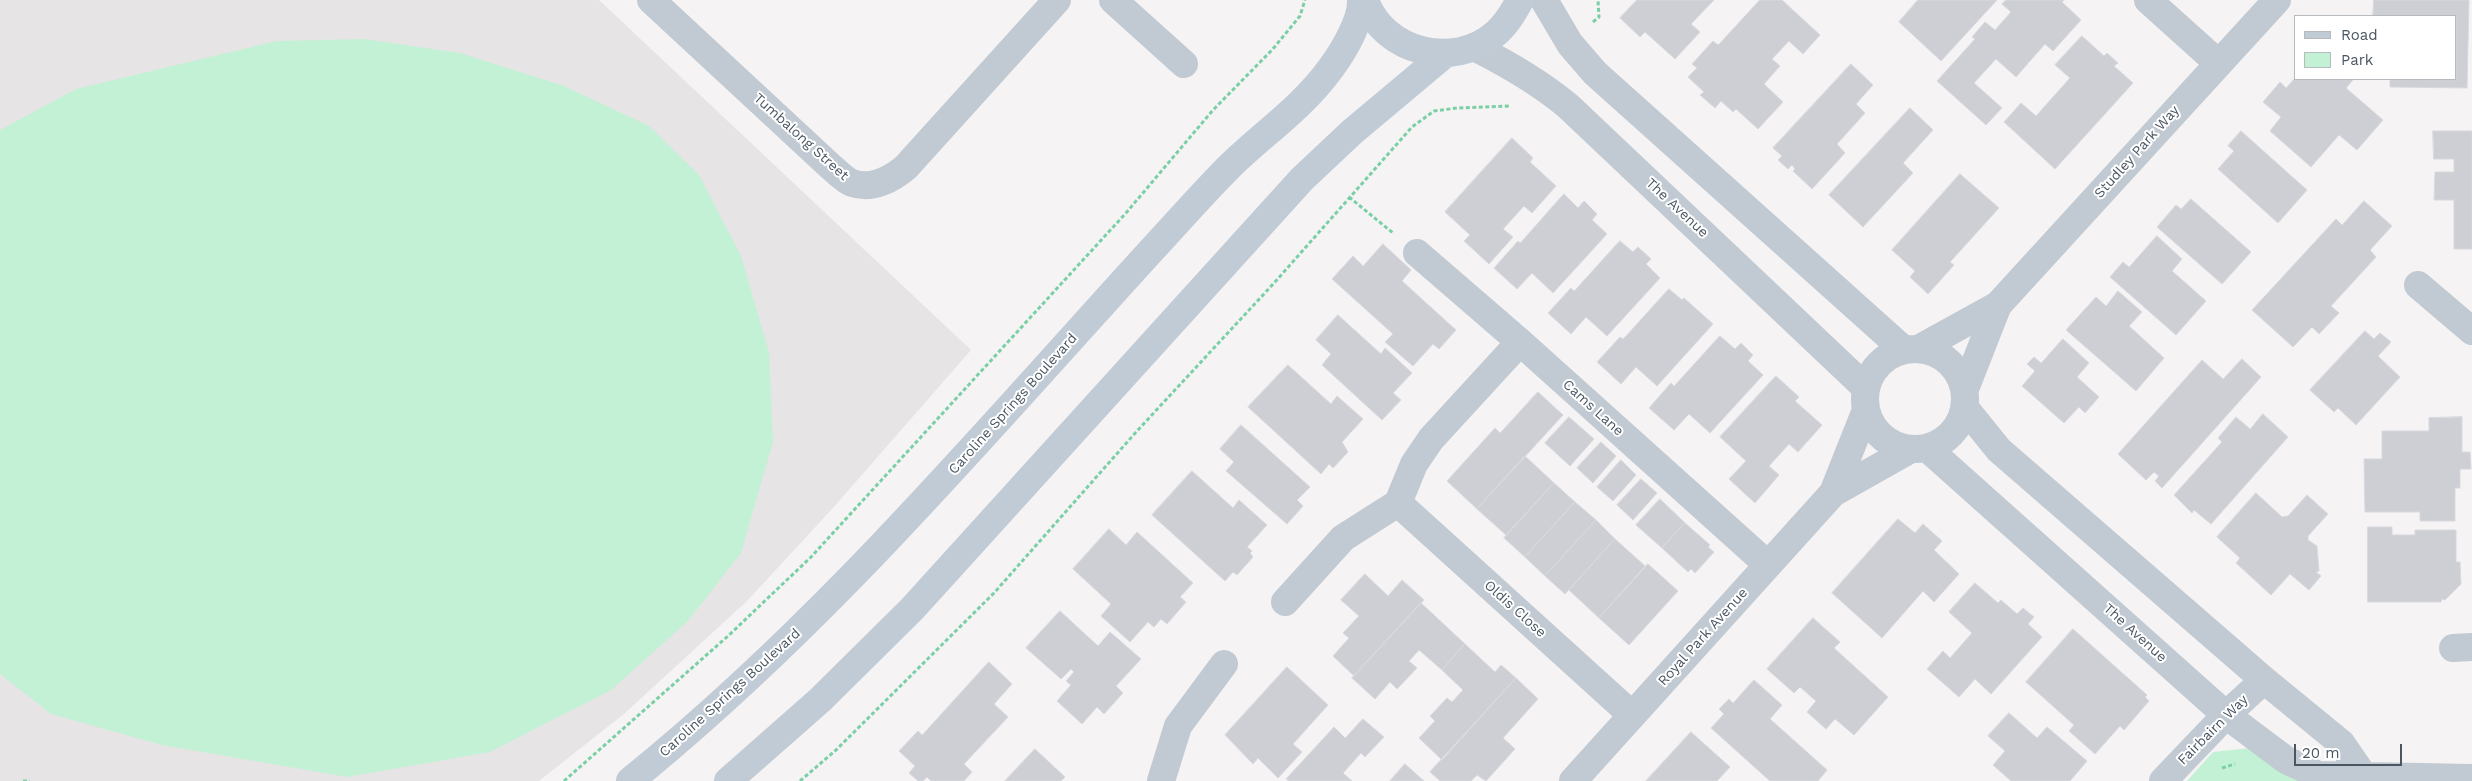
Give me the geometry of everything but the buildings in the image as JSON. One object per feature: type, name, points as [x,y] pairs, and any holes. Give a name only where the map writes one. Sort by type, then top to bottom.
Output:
[{"type":"main road","name":"Caroline Springs Boulevard","points":[[630,781],[736,691],[825,606],[923,504],[1029,385],[1231,165],[1302,103],[1331,68],[1349,38],[1361,6],[1361,0]]},
{"type":"main road","points":[[1365,0],[1368,8],[1382,28],[1400,42],[1422,51],[1445,54],[1474,47],[1495,35],[1511,16],[1520,0]]},
{"type":"main road","points":[[728,781],[820,700],[912,609],[1302,178],[1352,132],[1445,54]]},
{"type":"street","name":"Tumbalong Street","points":[[651,0],[830,166],[852,183],[873,184],[892,179],[906,167],[1057,0]]},
{"type":"street","points":[[1113,0],[1184,64]]},
{"type":"street","points":[[1544,0],[1570,44],[1595,73],[1912,349]]},
{"type":"street","points":[[2148,0],[2218,63]]},
{"type":"street","name":"Studley Park Way","points":[[1912,349],[1998,305],[2277,0]]},
{"type":"street","name":"The Avenue","points":[[1474,47],[1542,84],[1582,120],[1866,399]]},
{"type":"street","name":"Cams Lane","points":[[1417,253],[1520,342],[1768,564]]},
{"type":"street","points":[[2418,285],[2472,331]]},
{"type":"street","name":"Studley Park Way","points":[[1965,399],[1998,305]]},
{"type":"street","points":[[1284,602],[1343,538],[1398,503],[1414,464],[1431,439],[1520,342]]},
{"type":"street","points":[[1965,399],[1960,422],[1952,434],[1940,443],[1919,449],[1896,445],[1882,437],[1872,425],[1866,399],[1879,363],[1890,355],[1912,349],[1936,352],[1950,361],[1959,374],[1965,399],[1999,450],[2264,680],[2341,744],[2362,775]]},
{"type":"street","name":"Royal Park Avenue","points":[[1833,493],[1866,399]]},
{"type":"street","name":"The Avenue","points":[[1919,449],[2226,715],[2286,760],[2318,775],[2472,778]]},
{"type":"street","name":"Royal Park Avenue","points":[[1573,781],[1833,493],[1919,449]]},
{"type":"street","name":"Oldis Close","points":[[1398,503],[1632,715]]},
{"type":"street","points":[[1161,781],[1178,726],[1224,664]]},
{"type":"street","name":"Fairbairn Way","points":[[2163,781],[2226,715],[2264,680]]},
{"type":"path","points":[[564,781],[728,636],[812,557],[1126,213],[1213,110],[1272,50],[1300,16],[1305,0]]},
{"type":"path","points":[[800,781],[836,750],[994,593],[1137,431],[1275,282],[1412,127],[1434,111],[1457,108],[1512,106],[1542,84]]},
{"type":"path","points":[[1349,197],[1417,253]]},
{"type":"path","points":[[2221,768],[2236,764],[2244,766]]},
{"type":"path","points":[[23,781],[30,781]]},
{"type":"shaded area","points":[[0,0],[599,0],[971,350],[832,509],[747,601],[625,713],[539,781],[0,781]]},
{"type":"green space","points":[[364,39],[460,53],[564,86],[649,126],[699,175],[741,256],[769,352],[773,442],[741,553],[687,622],[611,690],[490,752],[347,777],[162,745],[51,714],[0,674],[0,130],[76,89],[277,41]]},
{"type":"green space","points":[[2250,748],[2299,781],[2187,781],[2213,752]]}]
